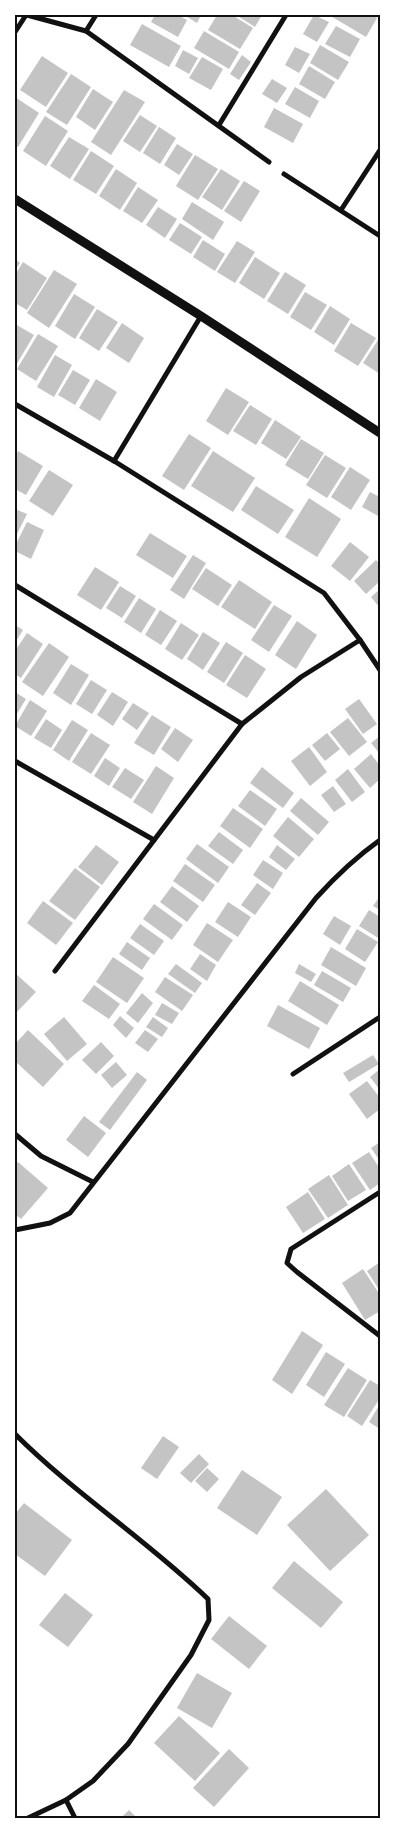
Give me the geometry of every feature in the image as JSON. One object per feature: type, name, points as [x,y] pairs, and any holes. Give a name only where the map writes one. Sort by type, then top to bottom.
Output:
[{"type":"street","points":[[15,32],[27,15],[86,31],[269,162]]},
{"type":"street","points":[[86,31],[96,15]]},
{"type":"street","points":[[219,125],[286,15]]},
{"type":"street","points":[[341,210],[380,150]]},
{"type":"street","points":[[284,174],[380,236]]},
{"type":"street","points":[[15,199],[202,316],[380,433]]},
{"type":"street","points":[[114,461],[202,316]]},
{"type":"street","points":[[15,404],[114,461],[324,593],[380,670]]},
{"type":"street","points":[[15,585],[242,724]]},
{"type":"street","points":[[55,972],[242,724],[301,676],[360,640]]},
{"type":"street","points":[[15,761],[154,840]]},
{"type":"street","points":[[15,1230],[50,1223],[70,1213],[316,898],[342,870],[380,840]]},
{"type":"street","points":[[293,1074],[380,1017]]},
{"type":"street","points":[[15,1134],[42,1156],[93,1182]]},
{"type":"street","points":[[380,1192],[291,1249],[288,1263],[380,1336]]},
{"type":"street","points":[[15,1434],[41,1460],[178,1570],[208,1599],[209,1620],[180,1671],[128,1744],[93,1781],[66,1800],[28,1818]]},
{"type":"street","points":[[66,1800],[75,1818]]},
{"type":"building","points":[[155,15],[178,15],[187,20],[178,37],[151,22]]},
{"type":"building","points":[[184,15],[201,15],[197,23]]},
{"type":"building","points":[[217,15],[232,15],[253,28],[240,49],[208,30]]},
{"type":"building","points":[[236,15],[262,15],[255,27]]},
{"type":"building","points":[[314,15],[329,22],[317,42],[303,34]]},
{"type":"building","points":[[329,15],[373,15],[377,18],[366,37]]},
{"type":"building","points":[[142,24],[181,46],[169,67],[130,45]]},
{"type":"building","points":[[336,26],[360,39],[350,57],[325,44]]},
{"type":"building","points":[[204,31],[239,52],[229,69],[194,48]]},
{"type":"building","points":[[320,45],[349,62],[338,80],[310,63]]},
{"type":"building","points":[[295,47],[310,54],[299,73],[285,65]]},
{"type":"building","points":[[183,50],[198,58],[189,74],[175,66]]},
{"type":"building","points":[[242,55],[251,62],[239,80],[230,74]]},
{"type":"building","points":[[42,56],[68,73],[46,107],[20,90]]},
{"type":"building","points":[[202,57],[223,69],[211,90],[189,78]]},
{"type":"building","points":[[309,66],[335,82],[325,99],[299,84]]},
{"type":"building","points":[[71,74],[91,87],[67,125],[46,112]]},
{"type":"building","points":[[272,79],[287,88],[277,103],[262,94]]},
{"type":"building","points":[[295,87],[319,101],[310,118],[285,104]]},
{"type":"building","points":[[93,89],[113,102],[95,130],[76,117]]},
{"type":"building","points":[[124,90],[145,102],[111,155],[91,142]]},
{"type":"building","points":[[15,97],[39,113],[18,147],[15,145]]},
{"type":"building","points":[[274,108],[303,124],[293,143],[264,127]]},
{"type":"building","points":[[140,115],[157,126],[140,152],[123,141]]},
{"type":"building","points":[[45,116],[68,131],[46,166],[23,151]]},
{"type":"building","points":[[159,127],[176,138],[160,164],[143,153]]},
{"type":"building","points":[[69,137],[89,149],[70,179],[50,166]]},
{"type":"building","points":[[177,144],[193,154],[179,175],[164,165]]},
{"type":"building","points":[[91,151],[114,166],[96,194],[73,180]]},
{"type":"building","points":[[195,155],[218,169],[198,200],[176,186]]},
{"type":"building","points":[[116,169],[137,183],[120,210],[99,196]]},
{"type":"building","points":[[221,169],[240,181],[222,210],[202,197]]},
{"type":"building","points":[[244,181],[260,191],[241,222],[224,211]]},
{"type":"building","points":[[138,187],[158,200],[142,223],[123,211]]},
{"type":"building","points":[[192,202],[224,222],[213,240],[182,219]]},
{"type":"building","points":[[158,207],[177,219],[165,238],[146,225]]},
{"type":"building","points":[[180,223],[202,237],[191,254],[169,240]]},
{"type":"building","points":[[203,240],[225,254],[215,271],[193,257]]},
{"type":"building","points":[[237,241],[255,252],[235,283],[217,272]]},
{"type":"building","points":[[255,257],[280,273],[264,299],[239,283]]},
{"type":"building","points":[[15,259],[20,263],[15,270]]},
{"type":"building","points":[[23,262],[47,278],[27,310],[15,303],[15,275]]},
{"type":"building","points":[[54,270],[77,284],[49,328],[27,313]]},
{"type":"building","points":[[285,272],[306,285],[288,314],[267,301]]},
{"type":"building","points":[[305,292],[327,305],[311,330],[290,317]]},
{"type":"building","points":[[74,294],[95,307],[75,339],[55,326]]},
{"type":"building","points":[[330,306],[350,319],[334,345],[314,332]]},
{"type":"building","points":[[97,309],[118,322],[99,351],[79,338]]},
{"type":"building","points":[[122,323],[144,338],[129,363],[106,348]]},
{"type":"building","points":[[351,323],[376,338],[358,366],[334,351]]},
{"type":"building","points":[[15,324],[34,335],[15,367]]},
{"type":"building","points":[[38,334],[58,346],[36,381],[17,369]]},
{"type":"building","points":[[378,340],[380,341],[380,374],[363,363]]},
{"type":"building","points":[[55,355],[72,365],[54,397],[37,387]]},
{"type":"building","points":[[73,370],[90,380],[75,405],[58,395]]},
{"type":"building","points":[[96,379],[117,392],[100,421],[79,408]]},
{"type":"building","points":[[226,388],[249,402],[228,435],[206,421]]},
{"type":"building","points":[[250,405],[272,419],[256,445],[233,431]]},
{"type":"building","points":[[275,420],[301,437],[286,459],[261,443]]},
{"type":"building","points":[[189,434],[211,448],[184,490],[162,476]]},
{"type":"building","points":[[301,439],[324,453],[308,479],[285,465]]},
{"type":"building","points":[[18,451],[43,466],[26,495],[15,489],[15,457]]},
{"type":"building","points":[[213,451],[255,478],[233,512],[191,486]]},
{"type":"building","points":[[325,455],[346,468],[327,498],[306,485]]},
{"type":"building","points":[[350,467],[370,480],[351,510],[331,497]]},
{"type":"building","points":[[49,470],[73,485],[53,516],[29,501]]},
{"type":"building","points":[[256,486],[294,510],[278,534],[241,510]]},
{"type":"building","points":[[370,492],[380,497],[380,517],[362,507]]},
{"type":"building","points":[[309,498],[341,519],[317,557],[285,537]]},
{"type":"building","points":[[15,509],[27,514],[15,538]]},
{"type":"building","points":[[27,522],[44,530],[31,559],[15,551],[15,546]]},
{"type":"building","points":[[150,533],[187,556],[173,578],[136,555]]},
{"type":"building","points":[[350,542],[369,557],[350,581],[331,566]]},
{"type":"building","points":[[193,555],[206,563],[184,599],[170,590]]},
{"type":"building","points":[[376,560],[380,564],[380,581],[366,594],[354,581]]},
{"type":"building","points":[[95,567],[119,582],[101,610],[77,595]]},
{"type":"building","points":[[206,568],[232,585],[218,606],[192,589]]},
{"type":"building","points":[[239,580],[272,602],[255,629],[221,607]]},
{"type":"building","points":[[120,586],[136,596],[122,618],[106,608]]},
{"type":"building","points":[[380,589],[380,608],[371,597]]},
{"type":"building","points":[[139,598],[156,609],[141,633],[124,622]]},
{"type":"building","points":[[274,605],[292,616],[269,652],[251,640]]},
{"type":"building","points":[[160,610],[177,621],[161,645],[145,635]]},
{"type":"building","points":[[297,621],[317,635],[296,669],[275,655]]},
{"type":"building","points":[[181,623],[199,635],[182,660],[165,649]]},
{"type":"building","points":[[15,625],[23,630],[15,643]]},
{"type":"building","points":[[203,632],[220,643],[203,670],[187,659]]},
{"type":"building","points":[[27,633],[43,644],[21,678],[15,674],[15,651]]},
{"type":"building","points":[[226,642],[243,653],[224,683],[207,672]]},
{"type":"building","points":[[49,643],[69,657],[43,696],[22,682]]},
{"type":"building","points":[[245,655],[266,669],[247,698],[226,685]]},
{"type":"building","points":[[71,664],[89,675],[71,705],[53,693]]},
{"type":"building","points":[[91,680],[107,690],[92,714],[76,704]]},
{"type":"building","points":[[15,692],[26,699],[15,717]]},
{"type":"building","points":[[112,692],[128,702],[113,726],[97,715]]},
{"type":"building","points":[[359,699],[377,724],[363,734],[345,709]]},
{"type":"building","points":[[30,700],[47,711],[31,736],[15,726]]},
{"type":"building","points":[[133,703],[149,713],[137,730],[122,719]]},
{"type":"building","points":[[152,715],[171,727],[154,755],[134,743]]},
{"type":"building","points":[[348,718],[367,742],[349,756],[330,732]]},
{"type":"building","points":[[46,719],[62,730],[51,748],[34,738]]},
{"type":"building","points":[[72,720],[88,730],[69,761],[53,750]]},
{"type":"building","points":[[175,728],[193,740],[178,762],[161,749]]},
{"type":"building","points":[[91,733],[110,745],[91,774],[72,762]]},
{"type":"building","points":[[327,733],[340,749],[325,761],[312,745]]},
{"type":"building","points":[[380,736],[380,754],[371,743]]},
{"type":"building","points":[[309,747],[327,772],[310,786],[291,761]]},
{"type":"building","points":[[371,754],[380,766],[380,779],[370,788],[354,769]]},
{"type":"building","points":[[105,758],[120,768],[109,786],[94,776]]},
{"type":"building","points":[[156,766],[174,778],[152,814],[133,802]]},
{"type":"building","points":[[262,767],[294,793],[283,808],[250,783]]},
{"type":"building","points":[[125,768],[144,780],[131,799],[112,787]]},
{"type":"building","points":[[348,769],[365,792],[352,802],[335,780]]},
{"type":"building","points":[[333,786],[346,804],[334,812],[321,795]]},
{"type":"building","points":[[250,790],[277,809],[265,826],[238,806]]},
{"type":"building","points":[[301,798],[329,822],[318,835],[290,811]]},
{"type":"building","points":[[233,808],[263,829],[250,848],[220,826]]},
{"type":"building","points":[[288,817],[314,839],[299,857],[273,836]]},
{"type":"building","points":[[219,832],[243,850],[233,864],[208,846]]},
{"type":"building","points":[[197,844],[229,867],[218,883],[186,859]]},
{"type":"building","points":[[96,845],[119,862],[102,885],[78,867]]},
{"type":"building","points":[[277,845],[295,859],[286,870],[269,857]]},
{"type":"building","points":[[263,860],[283,873],[273,889],[253,875]]},
{"type":"building","points":[[185,864],[215,885],[203,902],[173,881]]},
{"type":"building","points":[[75,868],[100,887],[75,920],[49,901]]},
{"type":"building","points":[[257,883],[271,893],[255,915],[241,905]]},
{"type":"building","points":[[172,886],[199,906],[187,922],[160,902]]},
{"type":"building","points":[[380,896],[380,910],[373,906]]},
{"type":"building","points":[[43,901],[73,923],[56,945],[27,923]]},
{"type":"building","points":[[228,902],[251,917],[238,937],[215,922]]},
{"type":"building","points":[[154,904],[183,925],[172,940],[143,919]]},
{"type":"building","points":[[369,910],[380,917],[380,939],[359,926]]},
{"type":"building","points":[[334,916],[351,926],[340,945],[323,934]]},
{"type":"building","points":[[207,923],[233,940],[218,962],[193,945]]},
{"type":"building","points":[[140,924],[164,941],[154,955],[130,938]]},
{"type":"building","points":[[357,929],[378,942],[365,962],[345,949]]},
{"type":"building","points":[[127,942],[150,958],[142,970],[119,954]]},
{"type":"building","points":[[331,947],[366,968],[356,986],[321,965]]},
{"type":"building","points":[[200,954],[216,965],[207,981],[190,969]]},
{"type":"building","points":[[113,957],[144,978],[127,1003],[96,982]]},
{"type":"building","points":[[176,964],[202,983],[195,993],[168,974]]},
{"type":"building","points":[[299,964],[316,974],[311,982],[295,973]]},
{"type":"building","points":[[322,971],[351,988],[343,1002],[314,985]]},
{"type":"building","points":[[15,973],[36,992],[15,1014]]},
{"type":"building","points":[[165,977],[193,995],[182,1011],[155,992]]},
{"type":"building","points":[[300,981],[339,1005],[327,1025],[288,1001]]},
{"type":"building","points":[[94,985],[120,1004],[109,1019],[82,1001]]},
{"type":"building","points":[[142,993],[153,1003],[138,1023],[126,1013]]},
{"type":"building","points":[[162,1003],[179,1013],[172,1024],[155,1015]]},
{"type":"building","points":[[278,1005],[320,1028],[309,1049],[267,1026]]},
{"type":"building","points":[[120,1016],[134,1028],[126,1038],[113,1025]]},
{"type":"building","points":[[64,1017],[87,1044],[67,1061],[44,1034]]},
{"type":"building","points":[[153,1017],[168,1028],[162,1037],[146,1027]]},
{"type":"building","points":[[28,1030],[64,1064],[43,1087],[15,1061],[15,1044]]},
{"type":"building","points":[[145,1030],[158,1039],[148,1052],[135,1043]]},
{"type":"building","points":[[101,1042],[114,1056],[96,1074],[82,1060]]},
{"type":"building","points":[[373,1055],[379,1064],[349,1082],[343,1073]]},
{"type":"building","points":[[116,1062],[127,1075],[112,1088],[101,1075]]},
{"type":"building","points":[[380,1069],[380,1090],[370,1077]]},
{"type":"building","points":[[137,1072],[147,1080],[110,1130],[99,1122]]},
{"type":"building","points":[[367,1081],[380,1098],[380,1109],[367,1119],[349,1094]]},
{"type":"building","points":[[84,1116],[106,1133],[88,1157],[66,1140]]},
{"type":"building","points":[[380,1142],[380,1161],[371,1148]]},
{"type":"building","points":[[369,1152],[380,1169],[380,1183],[370,1190],[352,1163]]},
{"type":"building","points":[[18,1162],[48,1188],[21,1219],[15,1214],[15,1165]]},
{"type":"building","points":[[349,1164],[366,1190],[348,1201],[332,1176]]},
{"type":"building","points":[[329,1175],[348,1205],[328,1218],[308,1189]]},
{"type":"building","points":[[308,1192],[325,1219],[303,1233],[286,1207]]},
{"type":"building","points":[[380,1262],[380,1291],[367,1271]]},
{"type":"building","points":[[363,1269],[380,1295],[380,1311],[365,1320],[342,1283]]},
{"type":"building","points":[[302,1331],[323,1345],[292,1394],[272,1380]]},
{"type":"building","points":[[326,1352],[345,1364],[324,1397],[306,1385]]},
{"type":"building","points":[[348,1368],[367,1380],[344,1417],[324,1405]]},
{"type":"building","points":[[370,1380],[380,1386],[380,1398],[362,1426],[347,1416]]},
{"type":"building","points":[[380,1404],[380,1429],[369,1422]]},
{"type":"building","points":[[163,1436],[179,1447],[157,1479],[141,1468]]},
{"type":"building","points":[[199,1454],[209,1464],[191,1483],[180,1473]]},
{"type":"building","points":[[207,1468],[219,1479],[207,1492],[195,1481]]},
{"type":"building","points":[[242,1470],[282,1497],[257,1535],[217,1508]]},
{"type":"building","points":[[326,1489],[369,1535],[330,1571],[287,1525]]},
{"type":"building","points":[[24,1503],[72,1540],[45,1576],[15,1554],[15,1514]]},
{"type":"building","points":[[294,1561],[343,1602],[321,1628],[272,1588]]},
{"type":"building","points":[[65,1593],[93,1615],[68,1647],[39,1625]]},
{"type":"building","points":[[229,1616],[267,1646],[249,1669],[211,1639]]},
{"type":"building","points":[[197,1673],[232,1693],[212,1728],[177,1708]]},
{"type":"building","points":[[179,1716],[220,1753],[195,1781],[154,1743]]},
{"type":"building","points":[[229,1749],[249,1768],[214,1807],[193,1788]]},
{"type":"building","points":[[129,1810],[137,1818],[121,1818]]}]
